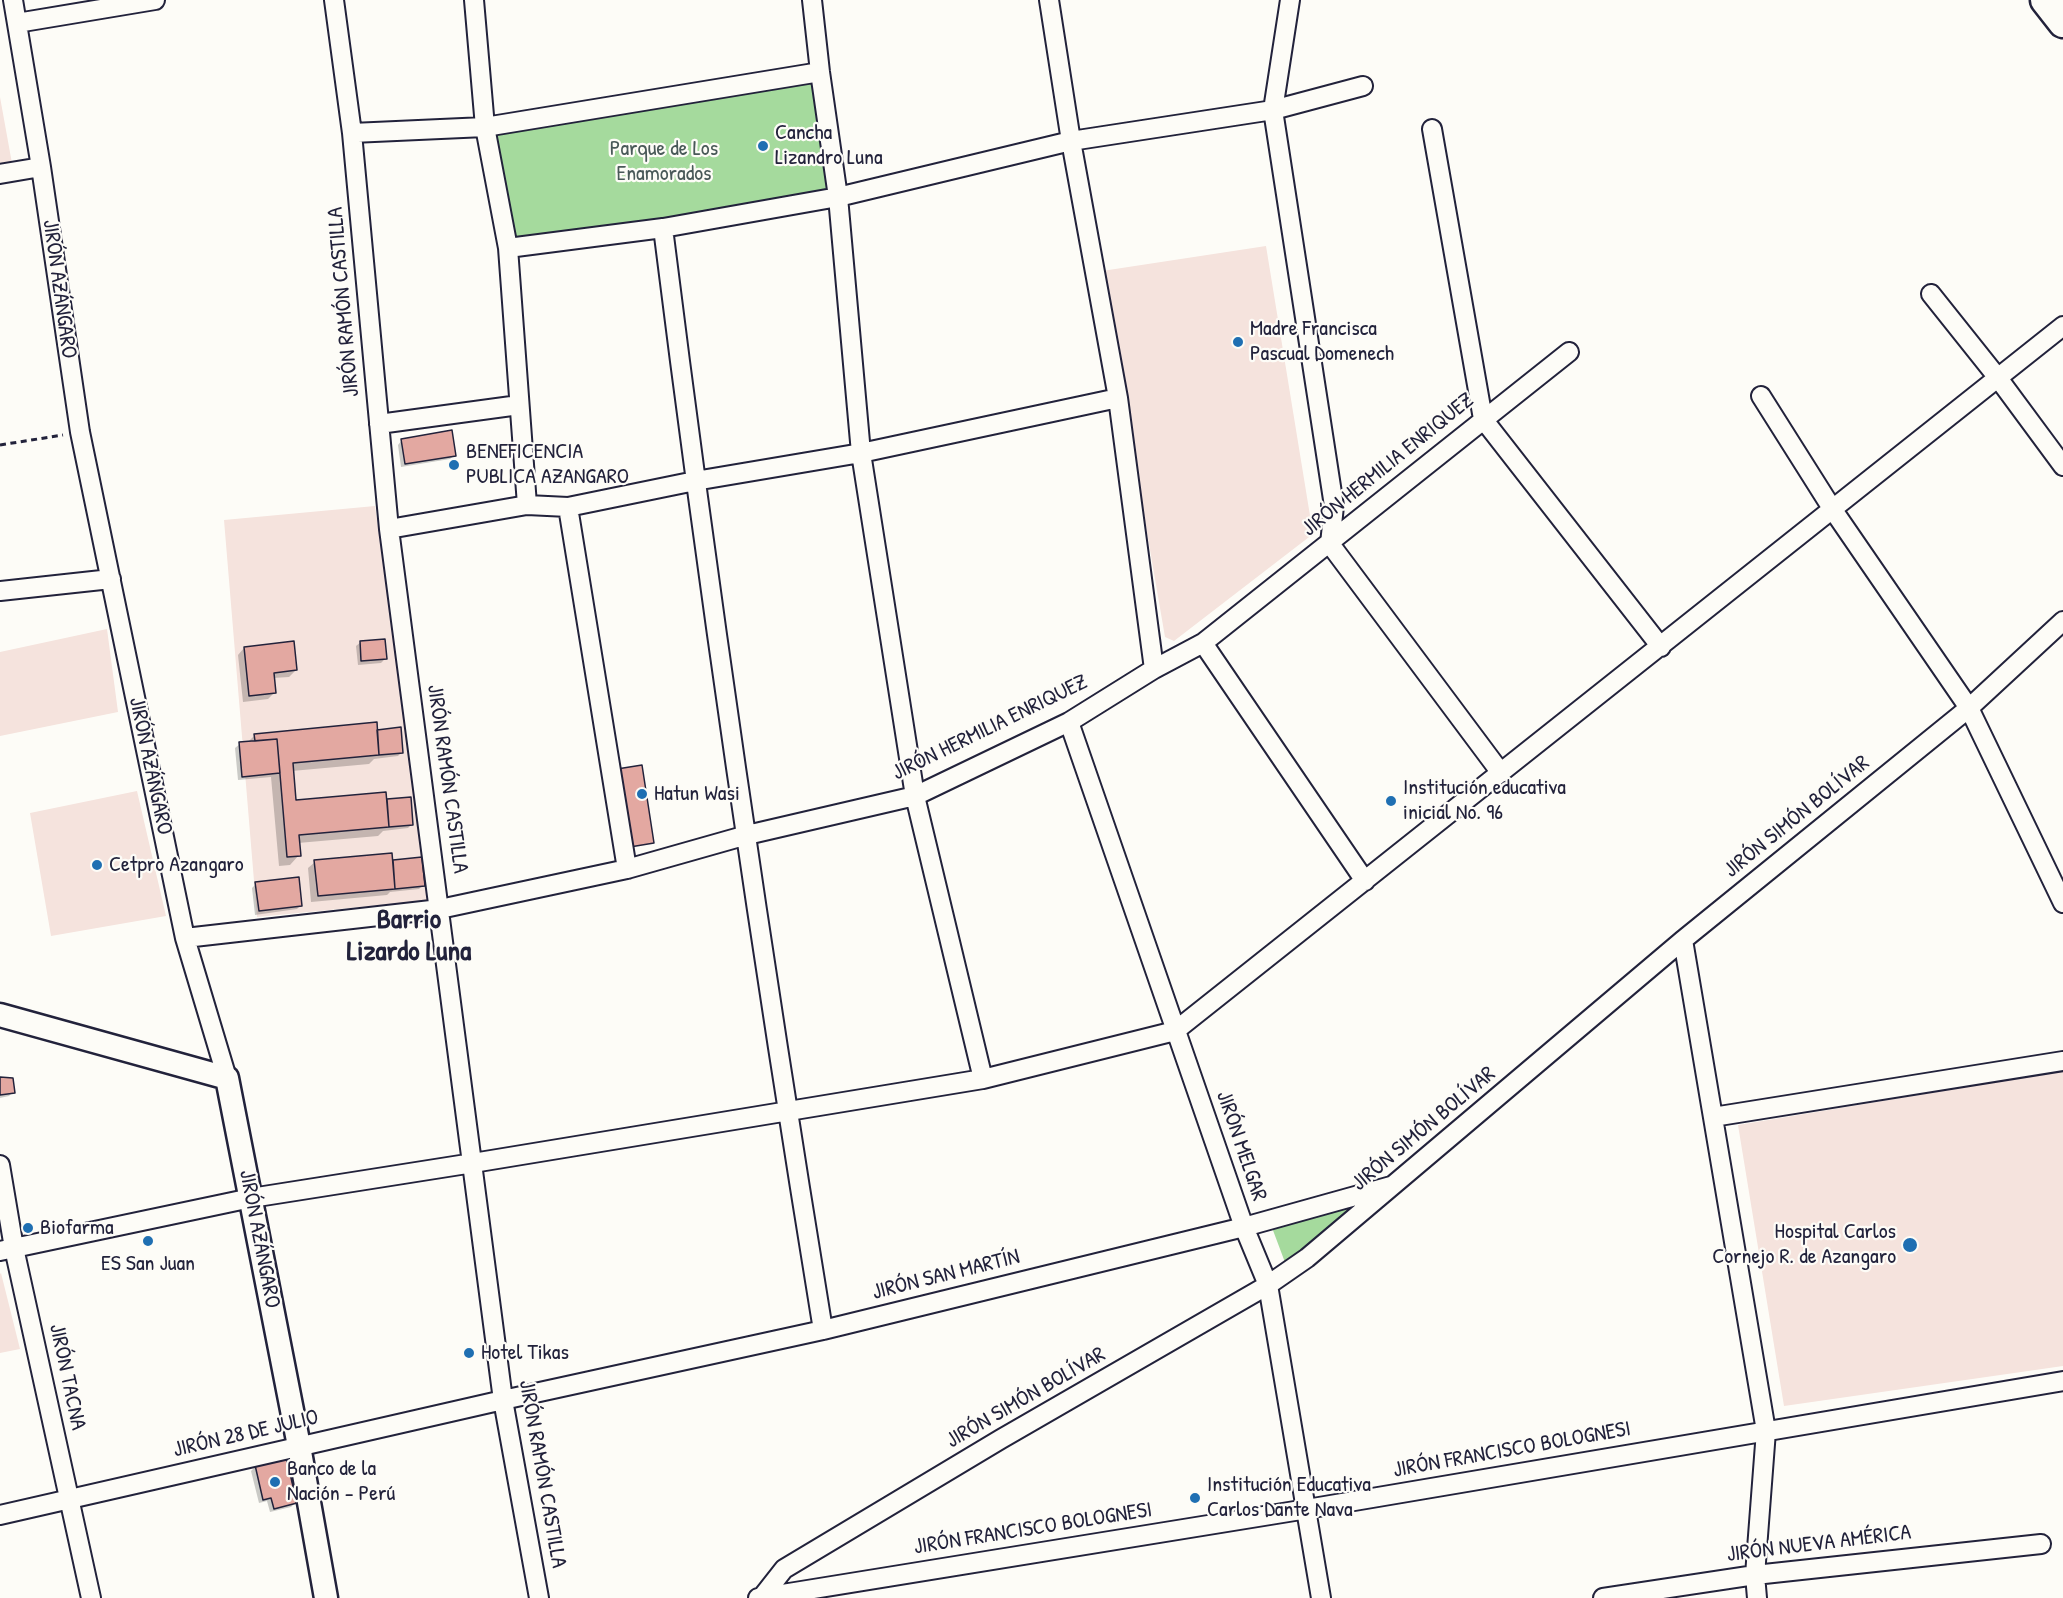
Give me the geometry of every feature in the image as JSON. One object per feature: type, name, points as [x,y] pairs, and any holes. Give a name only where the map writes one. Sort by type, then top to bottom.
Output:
[{"type":"highway","points":[[2045,0],[2063,23]]},
{"type":"street","name":"JIRÓN AZÁNGARO","points":[[13,0],[41,167],[80,432],[185,938],[227,1078],[299,1446],[326,1598]]},
{"type":"street","points":[[17,23],[155,0]]},
{"type":"street","name":"JIRÓN RAMÓN CASTILLA","points":[[334,0],[352,133],[389,529],[503,1400],[539,1598]]},
{"type":"street","points":[[474,0],[484,128],[508,248],[526,505]]},
{"type":"street","points":[[812,0],[838,198],[861,453],[915,796],[983,1079]]},
{"type":"street","points":[[1050,0],[1071,141],[1118,398],[1154,669]]},
{"type":"street","points":[[1290,0],[1273,110],[1334,506],[1330,544],[1502,773]]},
{"type":"street","points":[[352,133],[484,128],[820,72]]},
{"type":"street","points":[[508,248],[663,228],[838,198],[1071,141],[1273,110],[1363,86]]},
{"type":"street","points":[[1432,129],[1483,419],[1661,647]]},
{"type":"street","points":[[0,174],[41,167]]},
{"type":"street","points":[[663,228],[695,481],[788,1112],[823,1330]]},
{"type":"street","points":[[1931,294],[1998,378],[2063,466]]},
{"type":"street","points":[[7,1250],[251,1198],[983,1079],[1175,1031],[2063,326]]},
{"type":"street","name":"JIRÓN HERMILIA ENRIQUEZ","points":[[185,938],[440,909],[627,870],[747,835],[915,796],[1069,722],[1154,669],[1203,644],[1569,352]]},
{"type":"street","points":[[1761,396],[1833,510],[1969,708],[2063,903]]},
{"type":"street","points":[[389,529],[526,505],[568,507],[695,481],[861,453],[1118,398]]},
{"type":"street","points":[[379,424],[519,405]]},
{"type":"street","points":[[568,507],[627,870]]},
{"type":"street","points":[[0,591],[111,579]]},
{"type":"street","name":"JIRÓN SIMÓN BOLÍVAR","points":[[759,1597],[784,1569],[1001,1439],[1268,1285],[1307,1258],[1683,940],[1969,708],[2063,621]]},
{"type":"street","points":[[1203,644],[1365,881]]},
{"type":"street","name":"JIRÓN MELGAR","points":[[1069,722],[1244,1227],[1268,1285],[1321,1598]]},
{"type":"street","points":[[1683,940],[1766,1431],[1755,1575],[1757,1598]]},
{"type":"street","points":[[0,1015],[227,1078]]},
{"type":"street","points":[[1713,1117],[2063,1061]]},
{"type":"street","name":"JIRÓN TACNA","points":[[0,1165],[7,1250],[69,1498],[91,1598]]},
{"type":"street","name":"JIRÓN SAN MARTÍN","points":[[503,1400],[823,1330],[1244,1227],[1396,1184]]},
{"type":"street","name":"JIRÓN FRANCISCO BOLOGNESI","points":[[759,1597],[791,1595],[2063,1381]]},
{"type":"street","name":"JIRÓN 28 DE JULIO","points":[[0,1515],[503,1400]]},
{"type":"street","name":"JIRÓN NUEVA AMÉRICA","points":[[1603,1598],[1755,1575],[2042,1544]]},
{"type":"street","points":[[784,1569],[791,1595]]},
{"type":"path","points":[[0,445],[80,432]]},
{"type":"shaded area","points":[[0,97],[13,169],[0,170]]},
{"type":"shaded area","points":[[1266,246],[1313,534],[1174,641],[1165,637],[1102,271]]},
{"type":"shaded area","points":[[375,506],[432,900],[257,917],[224,520]]},
{"type":"shaded area","points":[[107,629],[118,712],[0,736],[0,652]]},
{"type":"shaded area","name":"Cetpro Azangaro","points":[[137,791],[166,916],[51,936],[30,813]]},
{"type":"shaded area","name":"Hospital Carlos Cornejo R. de Azangaro","points":[[2063,1071],[2063,1366],[1784,1406],[1738,1125]]},
{"type":"shaded area","points":[[0,1274],[20,1349],[0,1353]]},
{"type":"green space","name":"Parque de Los Enamorados","points":[[815,77],[838,197],[508,248],[490,127]]},
{"type":"green space","points":[[1383,1190],[1286,1265],[1268,1217]]},
{"type":"building","points":[[452,430],[456,456],[405,464],[401,439]]},
{"type":"building","points":[[385,639],[387,659],[361,661],[360,641]]},
{"type":"building","points":[[294,641],[297,670],[274,673],[276,693],[249,696],[244,647]]},
{"type":"building","points":[[377,722],[379,755],[293,763],[296,800],[386,792],[389,827],[299,835],[301,856],[287,857],[277,739],[255,741],[254,734]]},
{"type":"building","points":[[401,727],[403,753],[379,755],[377,730]]},
{"type":"building","points":[[277,739],[280,773],[242,777],[239,742]]},
{"type":"building","points":[[642,765],[654,843],[630,847],[617,769]]},
{"type":"building","points":[[411,797],[413,825],[389,827],[387,799]]},
{"type":"building","points":[[392,853],[395,889],[318,896],[314,860]]},
{"type":"building","points":[[422,857],[425,886],[395,889],[393,860]]},
{"type":"building","points":[[299,877],[302,906],[259,911],[255,882]]},
{"type":"building","points":[[0,1077],[13,1078],[15,1093],[0,1095]]},
{"type":"building","name":"Banco de la Nación - Perú","points":[[286,1457],[297,1503],[274,1509],[271,1498],[263,1500],[255,1465]]},
{"type":"place","name":"Cancha Lizandro Luna","points":[[763,146]]},
{"type":"place","name":"Madre Francisca Pascual Domenech","points":[[1238,342]]},
{"type":"place","name":"BENEFICENCIA PUBLICA AZANGARO","points":[[454,465]]},
{"type":"place","name":"Hatun Wasi","points":[[642,794]]},
{"type":"place","name":"Institución educativa inicial No. 96","points":[[1391,801]]},
{"type":"place","name":"Cetpro Azangaro","points":[[97,865]]},
{"type":"place","name":"Biofarma","points":[[28,1228]]},
{"type":"place","name":"ES San Juan","points":[[148,1241]]},
{"type":"place","name":"Hospital Carlos Cornejo R. de Azangaro","points":[[1910,1245]]},
{"type":"place","name":"Hotel Tikas","points":[[469,1353]]},
{"type":"place","name":"Banco de la Nación - Perú","points":[[275,1482]]},
{"type":"place","name":"Institución Educativa Carlos Dante Nava","points":[[1195,1498]]},
{"type":"district","name":"Barrio Lizardo Luna","points":[[409,937]]}]
